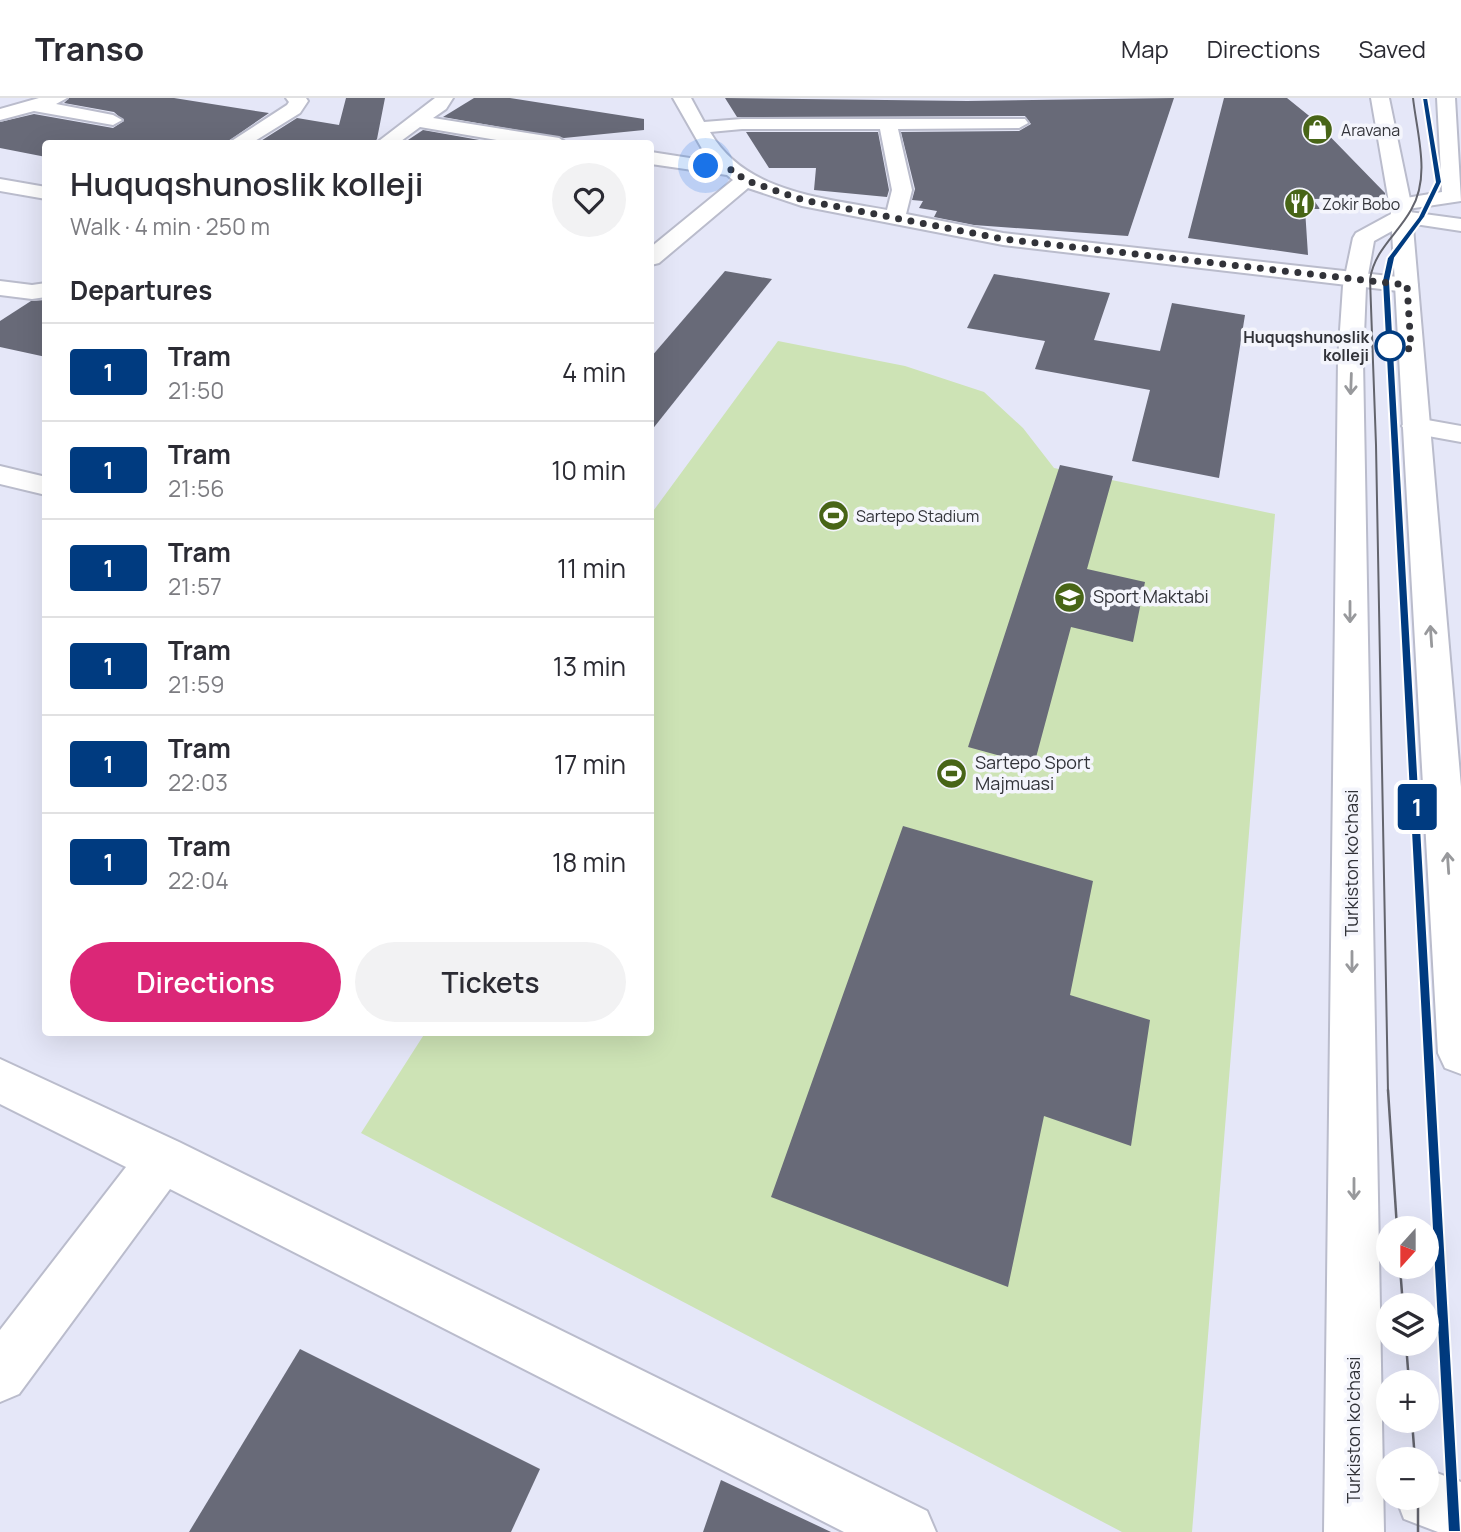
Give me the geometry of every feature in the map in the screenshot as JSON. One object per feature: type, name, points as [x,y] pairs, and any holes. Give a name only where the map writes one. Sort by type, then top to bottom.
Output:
[{"type":"street","points":[[0,115],[58,98]]},
{"type":"street","points":[[243,140],[294,109],[299,101],[295,98]]},
{"type":"street","points":[[390,140],[440,106],[444,98]]},
{"type":"street","points":[[682,98],[713,154],[739,175]]},
{"type":"street","points":[[1380,98],[1401,211],[1416,426],[1451,765],[1461,1054]]},
{"type":"street","points":[[1401,211],[1457,195],[1446,98]]},
{"type":"street","points":[[33,105],[113,120]]},
{"type":"street","points":[[416,121],[534,140]]},
{"type":"street","points":[[698,128],[742,124],[1020,123]]},
{"type":"street","points":[[888,125],[902,190],[895,218]]},
{"type":"street","points":[[654,159],[739,175],[803,200],[1003,239],[1407,285]]},
{"type":"street","points":[[654,255],[683,231],[739,175]]},
{"type":"street","points":[[0,185],[42,192]]},
{"type":"street","points":[[1401,211],[1461,225]]},
{"type":"street","name":"Turkiston ko'chasi","points":[[1366,1505],[1349,434],[1356,278],[1364,237],[1401,211]]},
{"type":"street","points":[[654,226],[683,231]]},
{"type":"street","points":[[0,288],[42,291]]},
{"type":"street","points":[[1416,426],[1461,435]]},
{"type":"street","points":[[0,475],[42,485]]},
{"type":"street","points":[[0,1082],[162,1159],[906,1532]]},
{"type":"street","points":[[0,1375],[162,1159]]},
{"type":"street","points":[[1439,1503],[1461,1511]]},
{"type":"green space","name":"Sartepo Sport Majmuasi","points":[[778,341],[905,366],[984,392],[1023,428],[1054,468],[1275,514],[1192,1532],[1122,1532],[361,1133],[423,1036],[654,1036],[654,510]]},
{"type":"building","points":[[69,98],[174,98],[269,113],[230,140],[42,140],[42,156],[0,148],[0,122],[34,114],[113,128],[124,121],[114,112],[64,103]]},
{"type":"building","points":[[346,98],[385,98],[376,140],[262,140],[297,118],[339,125]]},
{"type":"building","points":[[474,98],[510,98],[644,119],[644,130],[564,138],[443,117]]},
{"type":"building","points":[[725,98],[967,101],[1174,98],[1128,236],[974,225],[934,217],[937,211],[919,208],[923,201],[912,200],[915,189],[901,132],[1019,131],[1031,124],[1025,116],[737,117]]},
{"type":"building","points":[[1224,98],[1287,98],[1313,119],[1385,193],[1385,197],[1313,199],[1320,209],[1305,209],[1308,255],[1188,238]]},
{"type":"building","points":[[423,130],[479,140],[408,140]]},
{"type":"building","points":[[746,132],[878,132],[889,190],[887,197],[814,190],[816,168],[769,168]]},
{"type":"building","points":[[725,271],[772,279],[654,427],[654,354]]},
{"type":"building","points":[[994,274],[1110,293],[1094,340],[1160,351],[1172,303],[1245,315],[1219,478],[1132,461],[1150,390],[1035,369],[1045,341],[967,328]]},
{"type":"building","points":[[42,300],[42,356],[0,347],[0,321],[31,301]]},
{"type":"building","points":[[1060,465],[1113,476],[1087,569],[1145,582],[1133,642],[1071,627],[1034,765],[968,747]]},
{"type":"building","points":[[903,826],[1093,881],[1070,995],[1150,1020],[1131,1146],[1044,1116],[1008,1287],[771,1197]]},
{"type":"building","points":[[300,1349],[540,1469],[511,1532],[189,1532]]},
{"type":"building","points":[[721,1480],[831,1532],[703,1532]]},
{"type":"tram line","points":[[1388,1092],[1376,445],[1370,279],[1381,251],[1405,219],[1417,197],[1421,155],[1413,98]]},
{"type":"tram line","points":[[1425,98],[1438,182],[1421,217],[1391,258],[1386,281],[1433,1092]]},
{"type":"tram line","name":"1","points":[[1425,98],[1438,182],[1422,217],[1391,258],[1386,281],[1459,1509],[1458,1532]]},
{"type":"tram line","points":[[1388,1090],[1396,1216]]},
{"type":"tram line","points":[[1433,1090],[1458,1532]]},
{"type":"tram line","points":[[1401,1279],[1402,1293]]},
{"type":"tram line","points":[[1407,1356],[1408,1370]]},
{"type":"tram line","points":[[1413,1433],[1414,1447]]},
{"type":"tram line","points":[[1418,1510],[1418,1532]]},
{"type":"place","name":"Aravana","points":[[1318,130]]},
{"type":"place","name":"Zokir Bobo","points":[[1299,204]]},
{"type":"place","name":"Huquqshunoslik kolleji","points":[[1390,346]]},
{"type":"place","name":"Sartepo Stadium","points":[[833,516]]},
{"type":"place","name":"Sport Maktabi","points":[[1070,597]]},
{"type":"place","name":"Sartepo Sport Majmuasi","points":[[952,773]]},
{"type":"route","points":[[706,166],[733,170],[745,180],[803,200],[1003,239],[1407,285],[1411,349],[1390,346]]}]
